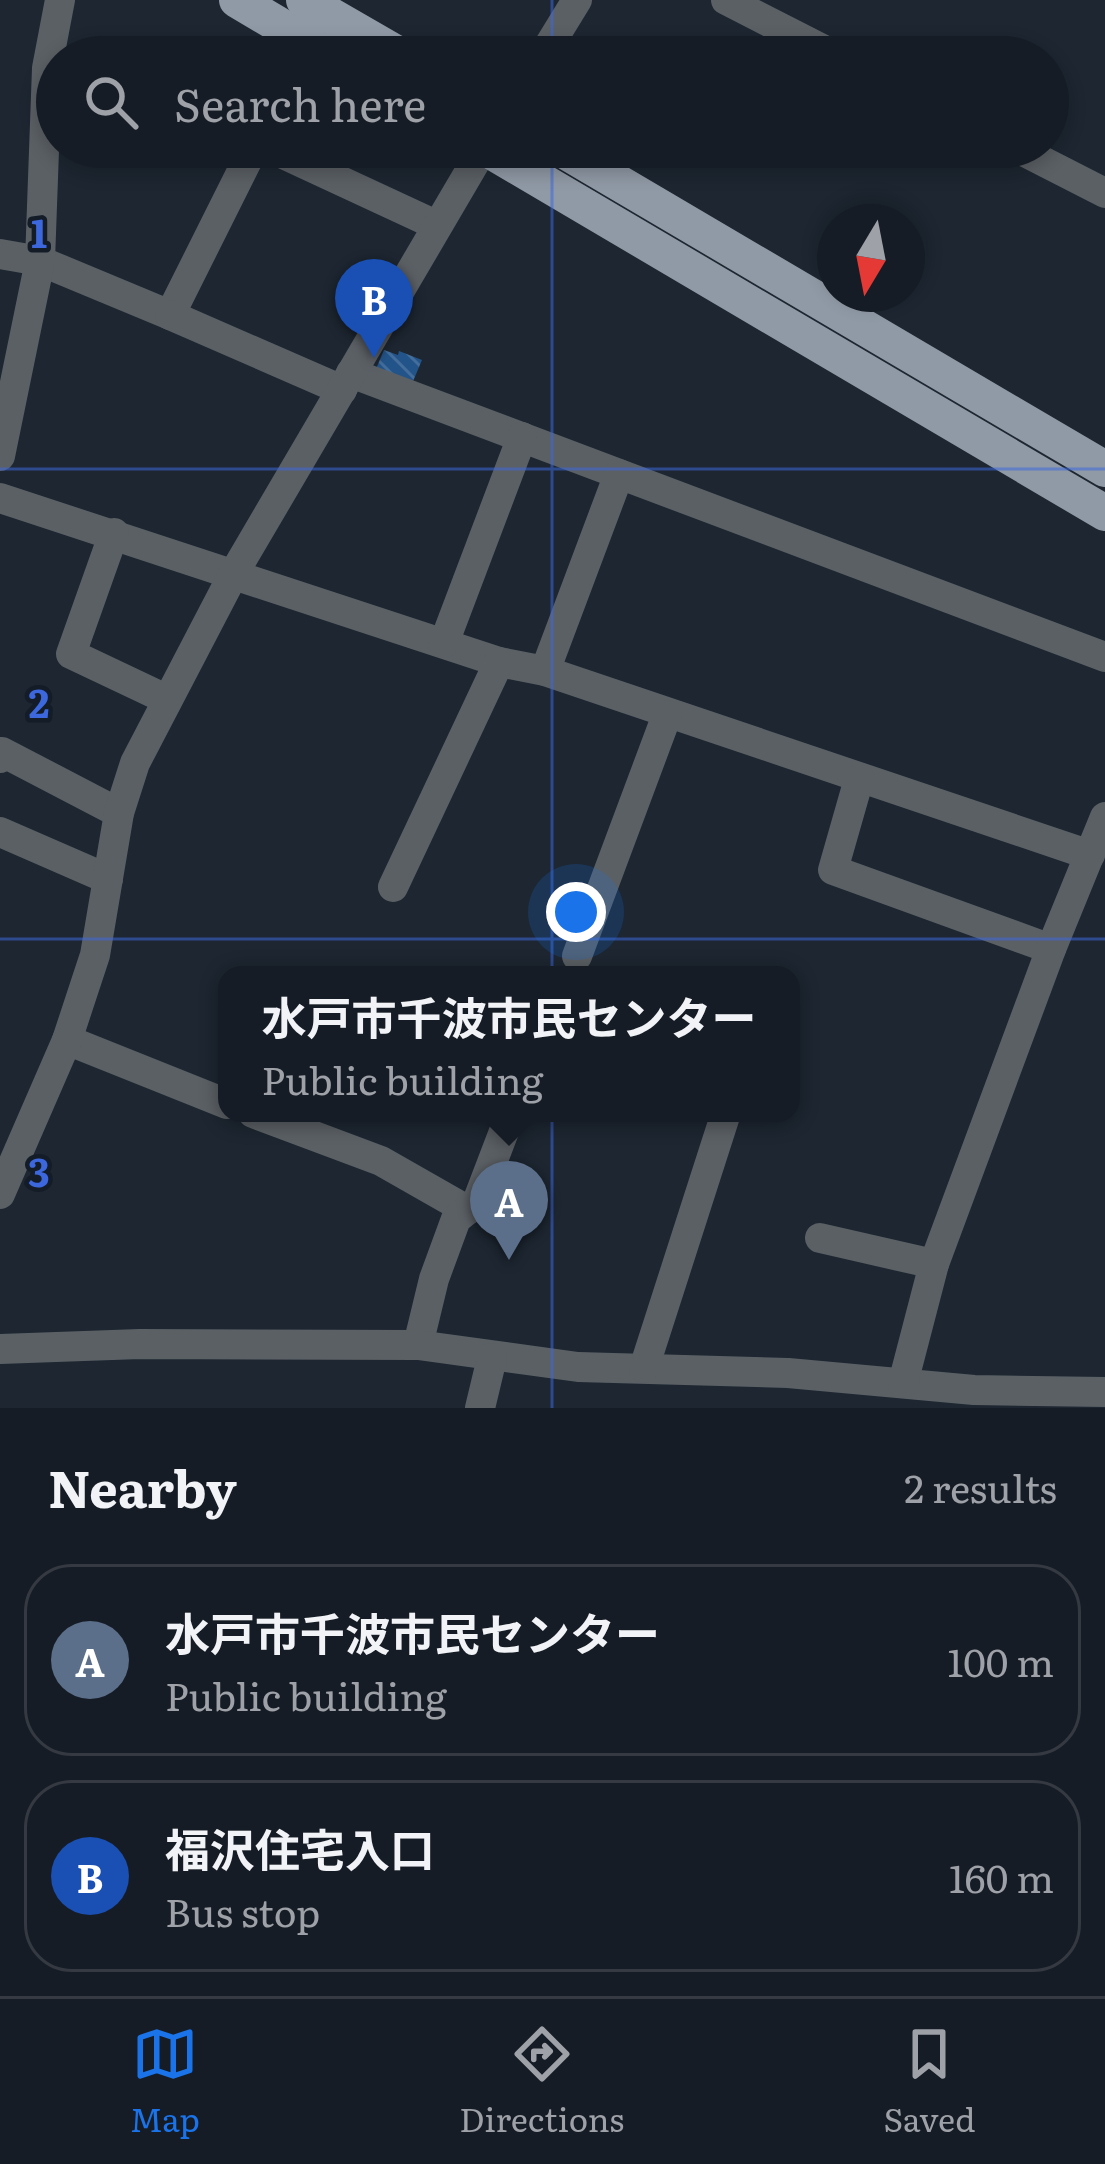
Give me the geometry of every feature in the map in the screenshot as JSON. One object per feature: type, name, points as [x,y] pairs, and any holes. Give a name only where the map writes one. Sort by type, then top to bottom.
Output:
[{"type":"main road","points":[[237,0],[298,36]]},
{"type":"main road","points":[[304,0],[367,36]]},
{"type":"main road","points":[[520,168],[1105,513]]},
{"type":"main road","points":[[594,168],[1105,469]]},
{"type":"street","points":[[53,36],[60,0]]},
{"type":"street","points":[[555,36],[577,0]]},
{"type":"street","points":[[726,0],[797,36]]},
{"type":"street","points":[[0,456],[40,261],[43,168]]},
{"type":"street","points":[[170,315],[244,168]]},
{"type":"street","points":[[313,168],[436,225]]},
{"type":"street","points":[[0,1194],[67,1040],[95,955],[119,813],[135,763],[234,573],[471,168]]},
{"type":"street","points":[[1056,168],[1105,193]]},
{"type":"street","points":[[0,254],[40,261],[347,382],[522,437],[1105,657]]},
{"type":"street","points":[[444,644],[522,437]]},
{"type":"street","points":[[545,671],[619,474]]},
{"type":"street","points":[[0,498],[500,662],[545,671],[1090,855]]},
{"type":"street","points":[[114,533],[71,654],[166,699]]},
{"type":"street","points":[[393,886],[500,662]]},
{"type":"street","points":[[577,956],[667,715]]},
{"type":"street","points":[[0,758],[2,752],[119,813]]},
{"type":"street","points":[[859,778],[833,869],[1052,949]]},
{"type":"street","points":[[903,1383],[934,1264],[1105,818]]},
{"type":"street","points":[[0,832],[108,879]]},
{"type":"street","points":[[67,1040],[218,1100]]},
{"type":"street","points":[[277,1122],[381,1161],[467,1210]]},
{"type":"street","points":[[418,1346],[434,1279],[456,1219],[477,1202],[508,1122]]},
{"type":"street","points":[[644,1368],[723,1122]]},
{"type":"street","points":[[820,1238],[934,1264]]},
{"type":"street","points":[[0,1348],[418,1346],[492,1358],[903,1383],[972,1399],[1105,1391]]},
{"type":"street","points":[[480,1408],[492,1358]]},
{"type":"building","points":[[384,350],[422,360],[411,386],[373,376]]},
{"type":"place","name":"福沢住宅入口","points":[[374,358]]},
{"type":"place","name":"水戸市千波市民センター","points":[[509,1260]]}]
